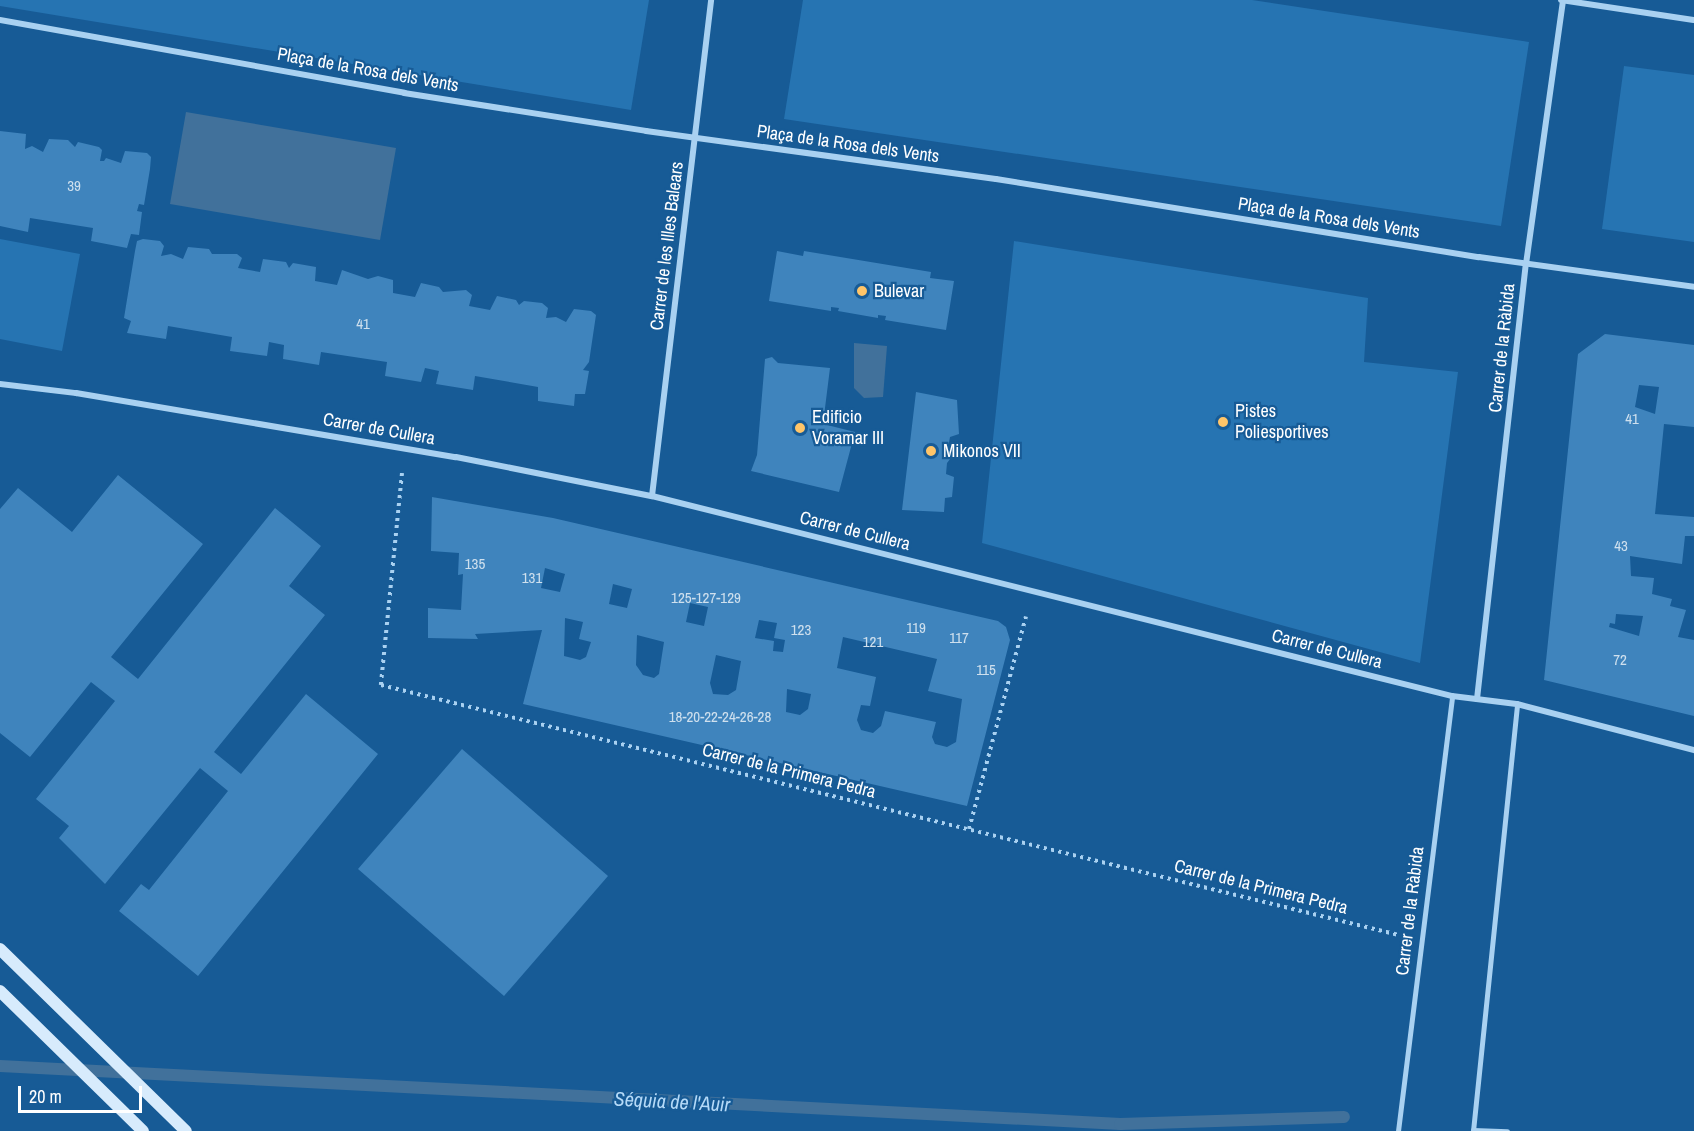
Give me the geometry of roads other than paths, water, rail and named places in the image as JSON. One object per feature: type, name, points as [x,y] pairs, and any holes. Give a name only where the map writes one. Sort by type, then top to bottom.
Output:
[{"type":"main road","points":[[0,949],[186,1131]]},
{"type":"main road","points":[[0,991],[143,1131]]},
{"type":"street","name":"Carrer de les Illes Balears","points":[[652,496],[711,0]]},
{"type":"street","points":[[1562,0],[1694,21]]},
{"type":"street","name":"Carrer de la Ràbida","points":[[1477,699],[1526,264],[1562,0]]},
{"type":"street","name":"Plaça de la Rosa dels Vents","points":[[0,20],[404,93],[695,139],[996,179],[1526,264],[1694,286]]},
{"type":"street","name":"Carrer de Cullera","points":[[0,384],[76,393],[404,448],[652,496],[1452,696],[1517,704],[1694,750]]},
{"type":"street","name":"Carrer de la Ràbida","points":[[1398,1131],[1452,696]]},
{"type":"street","points":[[1507,1131],[1473,1130],[1517,704]]},
{"type":"waterway","name":"Séquia de l'Auir","points":[[0,1066],[1120,1124],[1344,1117]]},
{"type":"place","name":"Bulevar","points":[[862,291]]},
{"type":"place","name":"Pistes Poliesportives","points":[[1223,422]]},
{"type":"place","name":"Edificio Voramar III","points":[[800,428]]},
{"type":"place","name":"Mikonos VII","points":[[931,451]]}]
